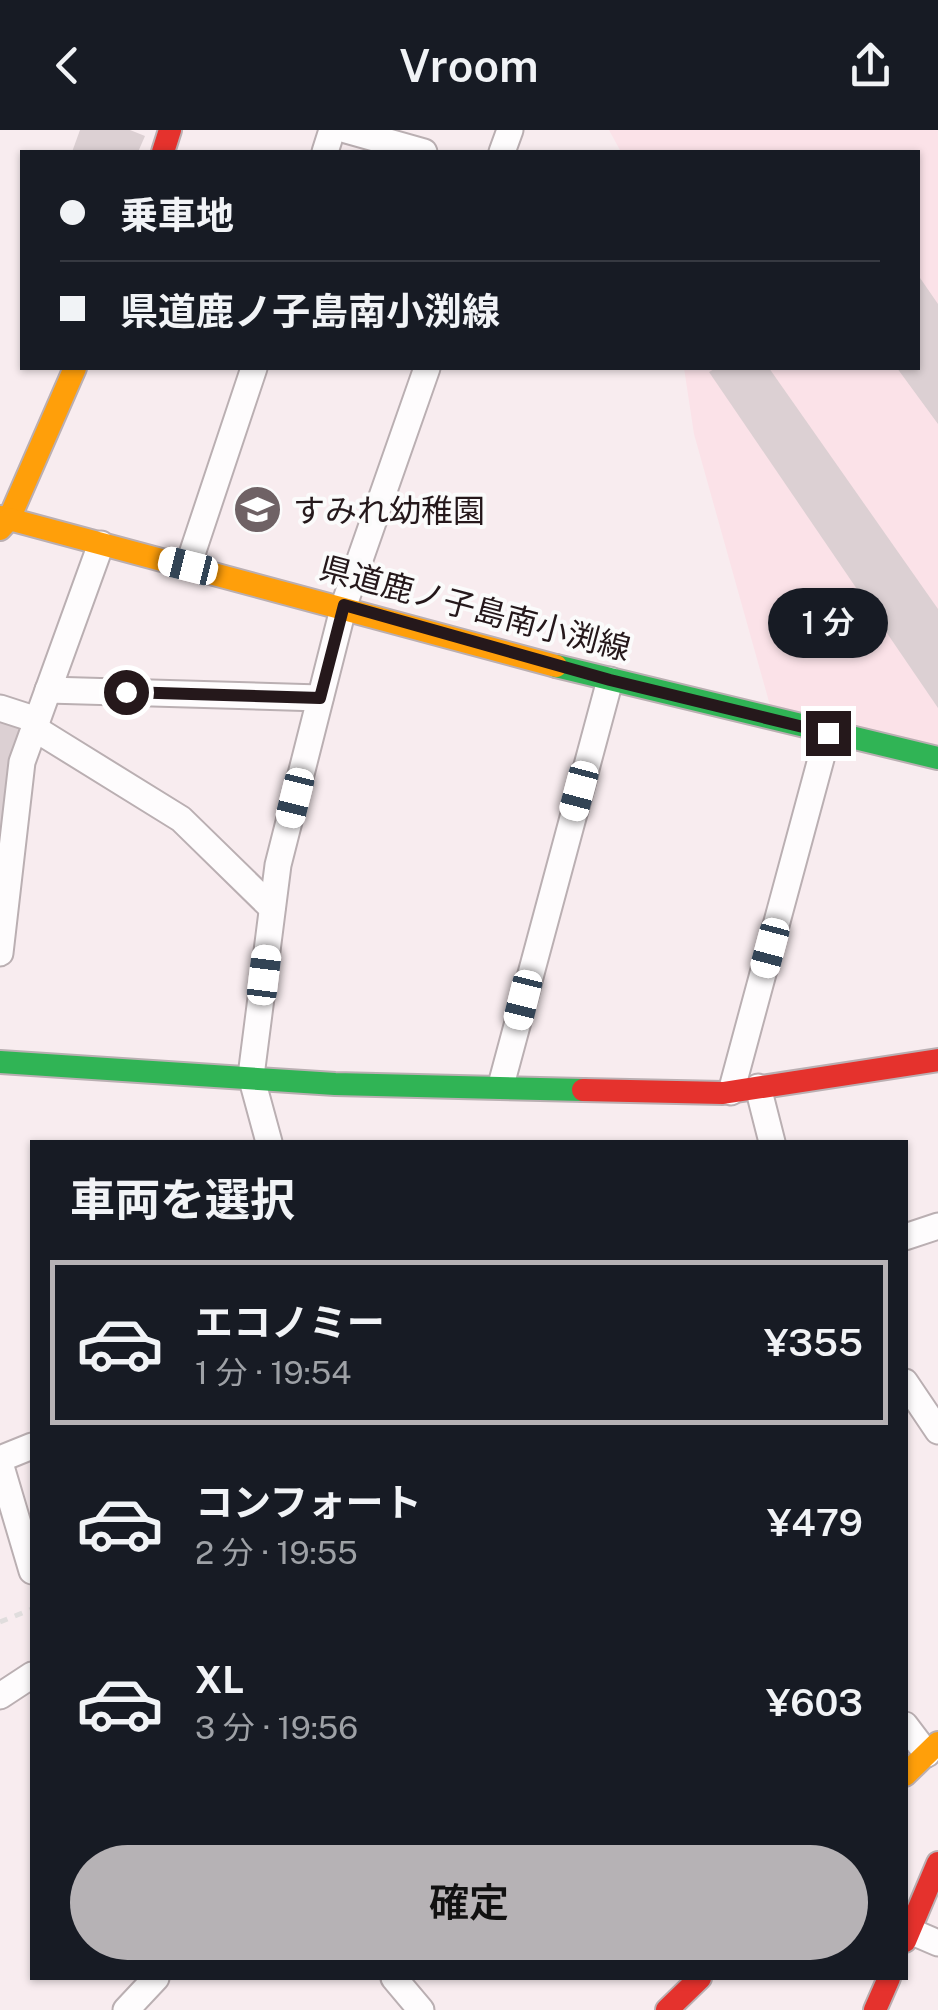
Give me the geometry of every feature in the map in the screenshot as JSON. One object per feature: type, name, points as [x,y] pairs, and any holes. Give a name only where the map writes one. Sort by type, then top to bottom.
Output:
[{"type":"street","points":[[346,130],[417,150]]},
{"type":"street","points":[[3,522],[74,370]]},
{"type":"street","points":[[188,566],[253,370]]},
{"type":"street","points":[[268,1140],[252,1076],[278,865],[344,605],[426,370]]},
{"type":"street","name":"県道鹿ノ子島南小渕線","points":[[3,522],[344,605],[610,680],[938,758]]},
{"type":"street","points":[[0,953],[22,762],[101,544]]},
{"type":"street","points":[[501,1085],[610,680]]},
{"type":"street","points":[[48,690],[320,698]]},
{"type":"street","points":[[0,708],[35,724],[181,818],[272,908]]},
{"type":"street","points":[[731,1092],[828,733]]},
{"type":"street","points":[[0,1062],[335,1084],[731,1092],[938,1060]]},
{"type":"street","points":[[758,1087],[771,1140]]},
{"type":"street","points":[[908,1235],[938,1226]]},
{"type":"street","points":[[908,1386],[938,1431]]},
{"type":"street","points":[[30,1447],[0,1461],[30,1564]]},
{"type":"street","points":[[0,1696],[30,1676]]},
{"type":"street","points":[[908,1728],[932,1748],[908,1772]]},
{"type":"street","points":[[908,1934],[938,1864]]},
{"type":"street","points":[[908,1936],[938,1943]]},
{"type":"street","points":[[126,2010],[154,1980]]},
{"type":"street","points":[[396,1980],[422,2010]]},
{"type":"street","points":[[667,2010],[698,1980]]},
{"type":"street","points":[[875,2010],[888,1980]]},
{"type":"path","points":[[0,1622],[30,1611]]},
{"type":"shaded area","points":[[609,130],[938,130],[938,748],[771,709],[694,434],[684,370],[920,370],[920,150],[620,150]]},
{"type":"building","points":[[80,130],[130,130],[145,136],[139,150],[73,150]]},
{"type":"building","points":[[920,278],[938,304],[938,424],[898,370],[920,370]]},
{"type":"building","points":[[770,370],[938,609],[938,708],[709,372]]},
{"type":"building","points":[[0,720],[23,727],[3,837],[0,837]]},
{"type":"traffic: fast","points":[[556,666],[938,758]]},
{"type":"traffic: fast","points":[[0,1062],[335,1084],[583,1090]]},
{"type":"traffic: slow","points":[[0,517],[9,519],[74,370]]},
{"type":"traffic: slow","points":[[0,529],[9,519],[556,666]]},
{"type":"traffic: slow","points":[[908,1772],[938,1743]]},
{"type":"traffic: jam","points":[[164,150],[170,130]]},
{"type":"traffic: jam","points":[[583,1090],[723,1093],[938,1060]]},
{"type":"traffic: jam","points":[[908,1934],[938,1863]]},
{"type":"traffic: jam","points":[[667,2010],[698,1980]]},
{"type":"traffic: jam","points":[[875,2010],[888,1980]]},
{"type":"place","name":"すみれ幼稚園","points":[[258,510]]},
{"type":"route","points":[[126,692],[320,698],[344,605],[610,680],[828,733]]}]
